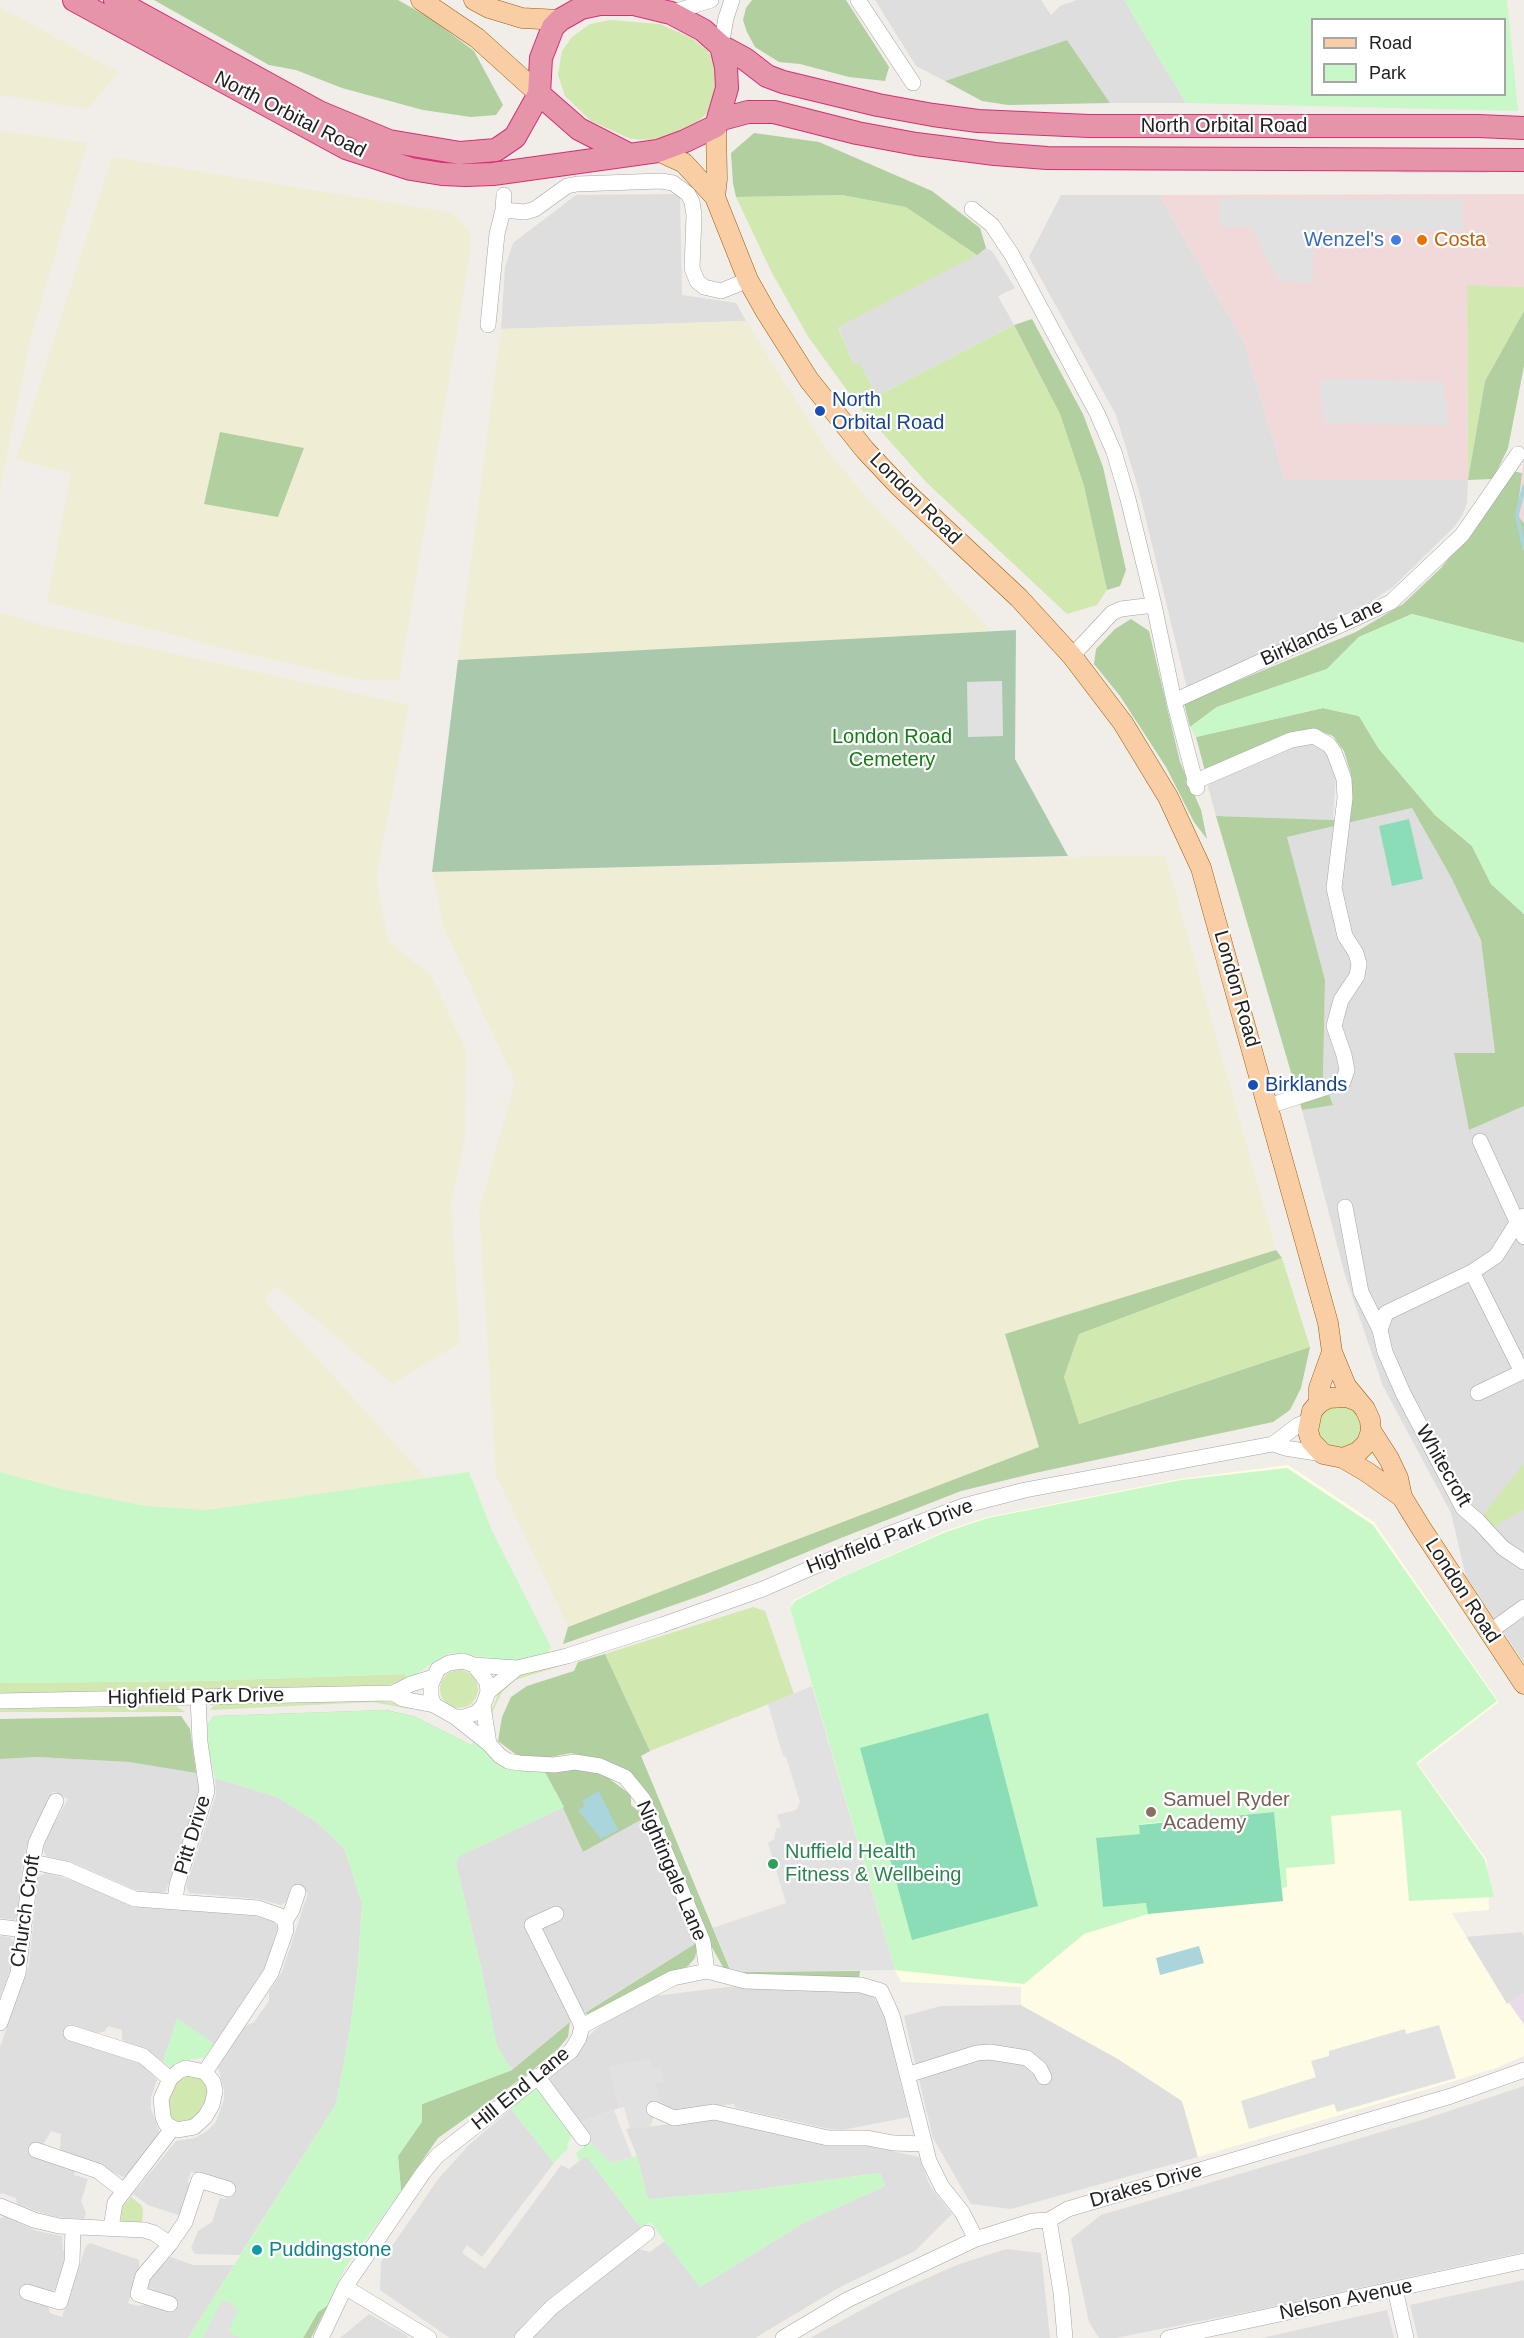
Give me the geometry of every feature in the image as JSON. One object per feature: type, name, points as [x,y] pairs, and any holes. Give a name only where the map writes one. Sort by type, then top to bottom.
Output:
[{"type":"highway","name":"North Orbital Road","points":[[74,0],[346,148],[411,169],[442,174],[493,174],[628,154]]},
{"type":"highway","name":"North Orbital Road","points":[[115,0],[319,112],[389,141],[460,153],[496,150],[515,137],[538,94]]},
{"type":"highway","points":[[600,4],[634,4],[671,13],[703,30],[722,46],[727,79],[725,99],[717,123],[685,141],[658,151],[628,154],[579,129],[538,94],[541,58],[548,36],[560,20],[581,8],[600,4]]},
{"type":"highway","name":"North Orbital Road","points":[[722,46],[745,59],[767,76],[783,82],[878,105],[978,121],[1089,126],[1524,128]]},
{"type":"highway","name":"North Orbital Road","points":[[717,123],[748,112],[774,112],[857,133],[916,144],[1047,158],[1524,160]]},
{"type":"main road","points":[[421,0],[477,38],[538,94]]},
{"type":"main road","points":[[474,0],[489,8],[522,18],[560,20]]},
{"type":"main road","name":"London Road","points":[[715,197],[717,123]]},
{"type":"main road","name":"London Road","points":[[658,151],[684,163],[715,197],[748,280],[809,380],[865,450],[929,515],[1019,598],[1072,656],[1123,723],[1168,798],[1201,868],[1328,1323],[1332,1352],[1346,1386],[1365,1409],[1370,1420],[1371,1431],[1398,1478],[1402,1497],[1524,1684]]},
{"type":"main road","name":"London Road","points":[[1309,1421],[1312,1412],[1320,1403],[1319,1388],[1332,1352]]},
{"type":"main road","points":[[1320,1403],[1338,1396],[1357,1401]]},
{"type":"main road","points":[[1309,1421],[1308,1431],[1311,1441],[1323,1454]]},
{"type":"main road","points":[[1343,1458],[1358,1452],[1367,1443],[1371,1431]]},
{"type":"main road","name":"London Road","points":[[1323,1454],[1343,1458],[1402,1497]]},
{"type":"street","points":[[671,13],[711,0]]},
{"type":"street","points":[[722,46],[726,18],[732,0]]},
{"type":"street","points":[[858,0],[913,83]]},
{"type":"street","points":[[488,325],[497,234],[503,203],[525,213],[535,209],[567,186],[577,184],[661,181],[673,183],[688,194],[692,202],[694,215],[692,268],[697,281],[704,287],[722,291],[748,280]]},
{"type":"street","points":[[972,209],[992,225],[1012,255],[1097,413],[1117,461],[1154,605],[1174,701],[1196,785],[1291,740],[1314,736],[1329,745],[1334,752],[1344,779],[1334,888],[1345,936],[1356,952],[1359,964],[1357,976],[1341,1000],[1334,1026],[1347,1070],[1343,1082],[1269,1106]]},
{"type":"street","name":"Birklands Lane","points":[[1174,701],[1390,602],[1462,535],[1518,454]]},
{"type":"street","points":[[1072,656],[1112,613],[1121,609],[1154,605]]},
{"type":"street","points":[[1480,1141],[1520,1219],[1524,1238]]},
{"type":"street","points":[[1345,1207],[1361,1292],[1380,1330]]},
{"type":"street","points":[[1380,1330],[1386,1313],[1472,1272],[1496,1256],[1520,1219]]},
{"type":"street","points":[[1472,1272],[1523,1371],[1478,1393]]},
{"type":"street","name":"Whitecroft","points":[[1380,1330],[1385,1352],[1422,1431],[1463,1508],[1503,1548],[1524,1562]]},
{"type":"street","name":"Highfield Park Drive","points":[[0,1701],[393,1693],[434,1677],[438,1669],[448,1663],[462,1661],[474,1665],[517,1668],[567,1656],[763,1589],[884,1536],[963,1506],[1025,1490],[1273,1444],[1298,1425],[1309,1421]]},
{"type":"street","name":"Highfield Park Drive","points":[[1273,1444],[1323,1454]]},
{"type":"street","points":[[1489,1632],[1524,1607]]},
{"type":"street","points":[[474,1665],[487,1682],[485,1699],[489,1744]]},
{"type":"street","name":"Highfield Park Drive","points":[[393,1693],[403,1699],[434,1705],[455,1717],[464,1717],[476,1713],[485,1699],[517,1668]]},
{"type":"street","points":[[434,1677],[430,1690],[434,1705]]},
{"type":"street","name":"Pitt Drive","points":[[175,1901],[177,1885],[207,1791],[200,1742],[198,1697]]},
{"type":"street","name":"Nightingale Lane","points":[[455,1717],[508,1761],[554,1765],[575,1762],[600,1766],[625,1777],[643,1799],[703,1942],[707,1971]]},
{"type":"street","name":"Church Croft","points":[[0,2023],[18,1973],[33,1862],[43,1826],[56,1801]]},
{"type":"street","points":[[33,1862],[66,1869],[135,1899],[258,1908],[278,1915],[285,1921]]},
{"type":"street","points":[[205,2072],[271,1973],[286,1930],[285,1921],[292,1910],[298,1892]]},
{"type":"street","points":[[556,1914],[532,1925],[582,2026]]},
{"type":"street","points":[[0,1927],[24,1930]]},
{"type":"street","name":"Hill End Lane","points":[[321,2338],[345,2287],[437,2156],[571,2051],[579,2038],[582,2026],[673,1978],[707,1971],[745,1981],[861,1984],[874,1987],[885,1997],[908,2075]]},
{"type":"street","points":[[71,2032],[143,2056],[170,2079]]},
{"type":"street","points":[[976,2239],[962,2212],[942,2187],[929,2161],[908,2075],[977,2053],[990,2052],[1027,2058],[1040,2069],[1044,2077]]},
{"type":"street","points":[[186,2068],[205,2072],[213,2082],[215,2091],[209,2112],[188,2130],[172,2129],[163,2117],[160,2105],[163,2092],[170,2079],[186,2068]]},
{"type":"street","name":"Drakes Drive","points":[[783,2338],[847,2300],[976,2239],[1033,2221],[1049,2220],[1068,2209],[1451,2096],[1524,2070]]},
{"type":"street","points":[[537,2076],[583,2138]]},
{"type":"street","points":[[654,2109],[674,2118],[714,2112],[828,2138],[867,2138],[924,2145]]},
{"type":"street","points":[[111,2228],[112,2211],[124,2191],[172,2129]]},
{"type":"street","points":[[36,2150],[98,2171],[124,2191]]},
{"type":"street","points":[[170,2304],[138,2294],[143,2276],[185,2222],[199,2180],[228,2189]]},
{"type":"street","points":[[0,2206],[34,2220],[73,2227],[144,2230],[170,2244]]},
{"type":"street","points":[[1049,2220],[1061,2292],[1065,2338]]},
{"type":"street","points":[[27,2292],[60,2302],[72,2262],[73,2227]]},
{"type":"street","points":[[522,2338],[552,2307],[647,2233]]},
{"type":"street","name":"Nelson Avenue","points":[[1168,2338],[1227,2332],[1395,2289],[1524,2261]]},
{"type":"street","points":[[345,2287],[429,2338]]},
{"type":"street","points":[[1395,2289],[1406,2338]]},
{"type":"shaded area","points":[[875,0],[1041,0],[1051,15],[1060,6],[1077,0],[1124,0],[1186,103],[1110,103],[1067,40],[945,81],[916,66]]},
{"type":"shaded area","points":[[1380,167],[1501,168],[1487,173],[1403,173]]},
{"type":"shaded area","points":[[680,194],[682,295],[736,303],[746,321],[501,329],[505,267],[513,243],[576,195]]},
{"type":"shaded area","points":[[1524,194],[1524,287],[1467,286],[1468,480],[1285,480],[1244,342],[1159,195]]},
{"type":"shaded area","points":[[1061,195],[1159,195],[1244,342],[1285,480],[1468,480],[1467,503],[1455,526],[1393,587],[1372,601],[1187,689],[1139,491],[1116,415],[1029,257]]},
{"type":"shaded area","points":[[1220,198],[1463,200],[1463,230],[1315,231],[1312,283],[1278,281],[1251,227],[1219,227]]},
{"type":"shaded area","points":[[986,248],[992,251],[1015,288],[998,296],[1014,325],[877,396],[860,364],[854,365],[838,326]]},
{"type":"shaded area","points":[[1320,379],[1443,381],[1448,426],[1323,423]]},
{"type":"shaded area","points":[[1524,457],[1524,523],[1517,515]]},
{"type":"shaded area","points":[[1002,681],[1003,736],[968,737],[967,682]]},
{"type":"shaded area","points":[[1315,742],[1323,746],[1336,775],[1333,820],[1216,816],[1208,787],[1216,775],[1251,758]]},
{"type":"shaded area","points":[[1412,808],[1452,879],[1481,940],[1495,1053],[1454,1054],[1469,1130],[1524,1106],[1524,1663],[1466,1577],[1451,1513],[1383,1386],[1345,1275],[1302,1110],[1333,1104],[1323,1078],[1325,980],[1287,837]]},
{"type":"shaded area","name":"Samuel Ryder Academy","points":[[1288,1465],[1374,1522],[1499,1702],[1418,1764],[1487,1860],[1489,1910],[1452,1913],[1507,2004],[1509,2003],[1524,2025],[1524,2056],[1496,2068],[1448,2083],[1198,2157],[1182,2101],[1118,2059],[1021,2005],[1021,1987],[901,1982],[895,1970],[790,1608],[794,1600],[843,1576],[945,1531],[987,1517],[1180,1479]]},
{"type":"shaded area","points":[[812,1686],[895,1970],[731,1972],[713,1928],[786,1903],[768,1843],[774,1839],[776,1829],[781,1827],[777,1815],[796,1810],[800,1802],[786,1757],[783,1756],[768,1704]]},
{"type":"shaded area","points":[[37,1757],[129,1762],[196,1773],[200,1793],[166,1891],[162,1893],[136,1890],[69,1861],[46,1856],[43,1849],[68,1799],[53,1791],[29,1839],[23,1861],[17,1917],[14,1920],[0,1918],[0,1759]]},
{"type":"shaded area","points":[[215,1778],[277,1797],[315,1821],[344,1848],[362,1903],[351,2024],[336,2104],[240,2255],[195,2254],[191,2248],[198,2231],[212,2222],[220,2198],[225,2199],[230,2184],[191,2172],[188,2181],[190,2189],[181,2216],[148,2205],[133,2194],[176,2141],[195,2138],[216,2122],[224,2100],[218,2067],[244,2027],[254,2022],[269,2001],[269,1992],[282,1972],[308,1893],[291,1887],[286,1902],[281,1905],[258,1899],[189,1893],[186,1886],[216,1795]]},
{"type":"shaded area","points":[[564,1807],[583,1852],[646,1817],[698,1942],[570,2022],[512,2070],[497,2047],[456,1864],[459,1856]]},
{"type":"shaded area","points":[[46,1873],[77,1882],[133,1907],[255,1916],[274,1922],[278,1927],[265,1967],[214,2044],[177,2019],[163,2062],[148,2050],[125,2042],[122,2039],[122,2030],[108,2026],[104,2032],[97,2033],[69,2024],[65,2038],[144,2065],[157,2080],[151,2097],[151,2109],[159,2131],[158,2136],[127,2175],[123,2177],[110,2173],[65,2154],[60,2149],[61,2134],[51,2131],[43,2145],[75,2169],[74,2175],[88,2179],[81,2201],[86,2213],[84,2219],[57,2217],[36,2211],[17,2204],[16,2198],[0,2194],[0,2047],[29,1965],[38,1877]]},
{"type":"shaded area","points":[[1522,1932],[1524,1937],[1524,1993],[1507,2004],[1466,1937]]},
{"type":"shaded area","points":[[0,1936],[10,1937],[14,1943],[10,1970],[0,1998]]},
{"type":"shaded area","points":[[736,1986],[869,1992],[882,2008],[909,2117],[842,2130],[736,2108],[734,2104],[673,2112],[660,2105],[649,2059],[610,2067],[619,2108],[579,2123],[548,2082],[548,2074],[605,2021],[646,1997]]},
{"type":"shaded area","points":[[1524,1993],[1524,2024],[1509,2003]]},
{"type":"shaded area","points":[[1021,2005],[1118,2059],[1182,2101],[1198,2157],[1011,2209],[971,2204],[933,2138],[904,2016],[941,2006]]},
{"type":"shaded area","points":[[1439,2025],[1456,2078],[1337,2112],[1334,2104],[1249,2129],[1241,2101],[1316,2077],[1311,2061],[1329,2056],[1329,2051],[1405,2029],[1406,2034]]},
{"type":"shaded area","points":[[649,2058],[651,2068],[661,2067],[664,2082],[655,2084],[660,2105],[649,2128],[630,2129],[624,2107],[619,2108],[610,2067]]},
{"type":"shaded area","points":[[1524,2086],[1524,2252],[1262,2309],[1115,2338],[1099,2338],[1089,2322],[1071,2239],[1101,2215],[1425,2119]]},
{"type":"shaded area","points":[[511,2109],[554,2163],[482,2257],[467,2245],[462,2253],[485,2269],[561,2165],[569,2169],[586,2156],[641,2228],[550,2298],[513,2338],[450,2338],[380,2290],[381,2262],[439,2178],[469,2145]]},
{"type":"shaded area","points":[[614,2110],[632,2157],[611,2163],[590,2142],[579,2123]]},
{"type":"shaded area","points":[[719,2119],[827,2146],[865,2145],[919,2157],[930,2186],[952,2214],[915,2251],[842,2286],[755,2338],[533,2338],[563,2307],[639,2249],[650,2252],[665,2241],[700,2287],[805,2222],[885,2186],[880,2173],[737,2192],[648,2199],[637,2156],[626,2129]]},
{"type":"shaded area","points":[[5,2217],[37,2231],[62,2236],[63,2251],[66,2251],[65,2267],[58,2288],[51,2292],[25,2284],[21,2297],[48,2306],[50,2313],[62,2317],[86,2246],[90,2243],[139,2260],[139,2270],[128,2303],[138,2306],[147,2304],[150,2291],[146,2284],[160,2263],[163,2265],[171,2257],[193,2265],[234,2265],[188,2338],[0,2338],[0,2218]]},
{"type":"shaded area","points":[[1006,2249],[1041,2253],[1050,2338],[810,2338],[891,2294],[957,2265]]},
{"type":"shaded area","points":[[1524,2280],[1524,2338],[1418,2338],[1410,2305]]},
{"type":"shaded area","points":[[221,2301],[228,2301],[238,2310],[228,2331],[240,2338],[203,2338]]},
{"type":"shaded area","points":[[1387,2310],[1394,2338],[1262,2338]]},
{"type":"shaded area","points":[[369,2314],[408,2336],[407,2338],[340,2338]]},
{"type":"green space","points":[[154,0],[398,0],[430,18],[474,51],[503,105],[496,115],[471,117],[423,110],[342,88],[296,70],[269,65]]},
{"type":"green space","points":[[752,0],[846,0],[889,67],[885,81],[849,77],[800,64],[779,62],[755,47],[747,32],[743,20],[746,8]]},
{"type":"green space","points":[[1124,0],[1507,0],[1518,111],[1186,103]]},
{"type":"green space","points":[[0,7],[118,72],[88,109],[0,95]]},
{"type":"green space","points":[[610,20],[660,24],[692,38],[707,50],[718,66],[716,104],[698,122],[675,134],[652,140],[631,139],[591,121],[565,96],[558,75],[562,51],[572,37],[590,24]]},
{"type":"green space","points":[[1067,40],[1110,103],[1008,105],[982,101],[945,81]]},
{"type":"green space","points":[[0,131],[87,143],[30,341],[0,488]]},
{"type":"green space","points":[[754,133],[819,142],[932,191],[980,228],[986,248],[977,255],[906,207],[842,195],[736,197],[731,153]]},
{"type":"green space","points":[[112,157],[453,213],[469,230],[471,247],[399,680],[362,680],[227,649],[47,602],[71,473],[16,459]]},
{"type":"green space","points":[[842,195],[907,207],[977,255],[838,327],[854,365],[860,363],[877,396],[1014,325],[1060,414],[1084,486],[1107,590],[1097,605],[1067,614],[927,483],[860,408],[809,338],[772,273],[736,197]]},
{"type":"green space","points":[[1467,285],[1524,287],[1524,311],[1485,381],[1468,480]]},
{"type":"green space","points":[[1524,311],[1524,366],[1508,448],[1493,479],[1468,480],[1485,381]]},
{"type":"green space","points":[[1032,319],[1083,414],[1103,467],[1126,570],[1120,586],[1107,590],[1084,486],[1060,414],[1014,325]]},
{"type":"green space","points":[[746,321],[829,453],[870,501],[992,632],[458,660],[501,329]]},
{"type":"green space","points":[[220,432],[304,448],[278,517],[204,504]]},
{"type":"green space","points":[[1512,471],[1522,473],[1517,515],[1524,523],[1524,643],[1412,614],[1359,637],[1327,669],[1217,707],[1190,727],[1184,703],[1356,632],[1403,604],[1441,568],[1490,506]]},
{"type":"green space","points":[[0,612],[41,625],[409,705],[376,879],[388,941],[431,975],[466,1051],[465,1138],[451,1203],[460,1343],[392,1384],[276,1286],[264,1300],[426,1478],[207,1510],[146,1506],[62,1489],[0,1472]]},
{"type":"green space","points":[[1412,614],[1524,643],[1524,914],[1491,884],[1472,846],[1435,815],[1379,749],[1359,716],[1323,708],[1196,737],[1190,727],[1217,707],[1327,669],[1359,637]]},
{"type":"green space","points":[[1131,619],[1149,631],[1180,762],[1201,810],[1207,839],[1194,822],[1166,767],[1120,696],[1094,664],[1096,649],[1115,629]]},
{"type":"green space","name":"London Road Cemetery","points":[[1016,630],[1015,759],[1068,856],[432,872],[458,660]]},
{"type":"green space","points":[[1323,708],[1359,716],[1379,749],[1435,815],[1472,846],[1491,884],[1524,914],[1524,1106],[1469,1130],[1454,1053],[1495,1053],[1481,940],[1452,879],[1412,808],[1287,837],[1325,980],[1323,1078],[1333,1105],[1302,1110],[1216,816],[1333,820],[1350,813],[1351,774],[1344,751],[1333,736],[1317,730],[1205,771],[1196,737]]},
{"type":"green space","points":[[1409,819],[1423,879],[1392,886],[1379,826]]},
{"type":"green space","points":[[1165,855],[1276,1250],[1006,1334],[1039,1447],[568,1627],[496,1475],[479,1210],[515,1082],[443,926],[432,872]]},
{"type":"green space","points":[[1276,1250],[1282,1258],[1079,1334],[1064,1377],[1079,1424],[1310,1347],[1301,1388],[1290,1410],[1273,1422],[961,1491],[705,1594],[563,1644],[568,1627],[1039,1447],[1005,1334]]},
{"type":"green space","points":[[1282,1258],[1310,1347],[1078,1424],[1064,1377],[1079,1334]]},
{"type":"green space","points":[[1339,1404],[1355,1410],[1361,1426],[1355,1442],[1339,1448],[1323,1442],[1317,1426],[1323,1410]]},
{"type":"green space","points":[[1524,1463],[1524,1510],[1486,1531],[1478,1521]]},
{"type":"green space","name":"Samuel Ryder Academy","points":[[1287,1468],[1373,1525],[1497,1701],[1416,1763],[1485,1860],[1494,1897],[1409,1901],[1401,1810],[1331,1816],[1335,1864],[1286,1868],[1287,1887],[1282,1888],[1274,1812],[1140,1824],[1140,1834],[1096,1839],[1103,1907],[1147,1903],[1148,1914],[1084,1934],[1024,1984],[895,1970],[790,1608],[795,1601],[844,1576],[946,1532],[988,1518],[1181,1480]]},
{"type":"green space","points":[[0,1472],[62,1489],[146,1506],[207,1510],[469,1472],[492,1531],[551,1647],[548,1654],[514,1661],[451,1653],[438,1659],[408,1680],[405,1674],[202,1681],[0,1683]]},
{"type":"green space","points":[[753,1607],[765,1611],[794,1694],[650,1751],[605,1654]]},
{"type":"green space","points":[[605,1654],[650,1751],[641,1756],[731,1972],[860,1971],[859,1979],[727,1974],[710,1944],[645,1794],[608,1763],[571,1753],[541,1759],[518,1756],[498,1741],[502,1717],[511,1697],[527,1686],[574,1671],[578,1662]]},
{"type":"green space","points":[[561,1663],[563,1665],[515,1680],[502,1692],[493,1711],[492,1719],[489,1716],[499,1692],[518,1676]]},
{"type":"green space","points":[[459,1670],[473,1675],[478,1689],[473,1703],[459,1708],[445,1703],[440,1689],[445,1675]]},
{"type":"green space","points":[[405,1674],[408,1680],[387,1685],[307,1689],[0,1694],[0,1683],[202,1681]]},
{"type":"green space","points":[[374,1700],[402,1704],[410,1709],[373,1702],[210,1710],[214,1705],[224,1704]]},
{"type":"green space","points":[[176,1706],[185,1712],[0,1712],[0,1709]]},
{"type":"green space","points":[[385,1710],[413,1716],[471,1745],[476,1740],[493,1761],[505,1768],[545,1772],[564,1807],[459,1856],[456,1864],[497,2047],[512,2070],[422,2104],[422,2122],[398,2156],[401,2191],[345,2268],[328,2305],[318,2312],[303,2338],[188,2338],[336,2104],[351,2024],[362,1904],[344,1848],[315,1821],[277,1797],[215,1778],[207,1725],[214,1716]]},
{"type":"green space","points":[[386,1710],[413,1716],[471,1745],[476,1740],[493,1761],[505,1768],[545,1772],[571,1766],[589,1769],[607,1777],[631,1795],[631,1805],[646,1817],[583,1852],[556,1792],[207,1725],[214,1716]]},
{"type":"green space","points":[[988,1713],[1038,1906],[912,1940],[860,1748]]},
{"type":"green space","points":[[181,1716],[190,1729],[196,1773],[129,1762],[37,1757],[0,1759],[0,1719]]},
{"type":"green space","points":[[1274,1812],[1283,1901],[1148,1914],[1146,1903],[1103,1907],[1096,1838],[1140,1834],[1139,1825]]},
{"type":"green space","points":[[698,1942],[695,1958],[688,1966],[644,1985],[592,2016],[585,2013]]},
{"type":"green space","points":[[177,2018],[214,2044],[204,2058],[187,2060],[170,2067],[163,2062]]},
{"type":"green space","points":[[570,2022],[568,2037],[558,2049],[525,2076],[438,2138],[401,2191],[398,2156],[421,2122],[422,2104],[512,2070]]},
{"type":"green space","points":[[195,2075],[203,2078],[210,2092],[200,2116],[183,2124],[171,2120],[166,2105],[171,2087],[184,2076]]},
{"type":"green space","points":[[535,2089],[540,2090],[561,2122],[572,2134],[567,2145],[569,2147],[554,2163],[511,2109]]},
{"type":"green space","points":[[590,2142],[611,2163],[637,2156],[648,2199],[737,2192],[880,2173],[885,2186],[805,2222],[700,2287],[650,2222],[641,2228],[586,2156],[579,2161],[576,2153]]},
{"type":"green space","points":[[131,2197],[143,2209],[142,2224],[121,2221],[122,2208]]},
{"type":"green space","points":[[328,2305],[311,2338],[303,2338],[318,2312]]},
{"type":"water","points":[[599,1791],[618,1830],[601,1839],[578,1810],[585,1806],[582,1801]]},
{"type":"water","points":[[1199,1946],[1204,1963],[1160,1975],[1156,1958]]},
{"type":"waterway","points":[[1524,487],[1517,515],[1524,548]]},
{"type":"place","name":"Wenzel's","points":[[1396,240]]},
{"type":"place","name":"Costa","points":[[1422,240]]},
{"type":"place","name":"North Orbital Road","points":[[820,411]]},
{"type":"place","name":"Birklands","points":[[1253,1085]]},
{"type":"place","name":"Samuel Ryder Academy","points":[[1151,1812]]},
{"type":"place","name":"Nuffield Health Fitness & Wellbeing","points":[[773,1864]]},
{"type":"place","name":"Puddingstone","points":[[257,2250]]}]
